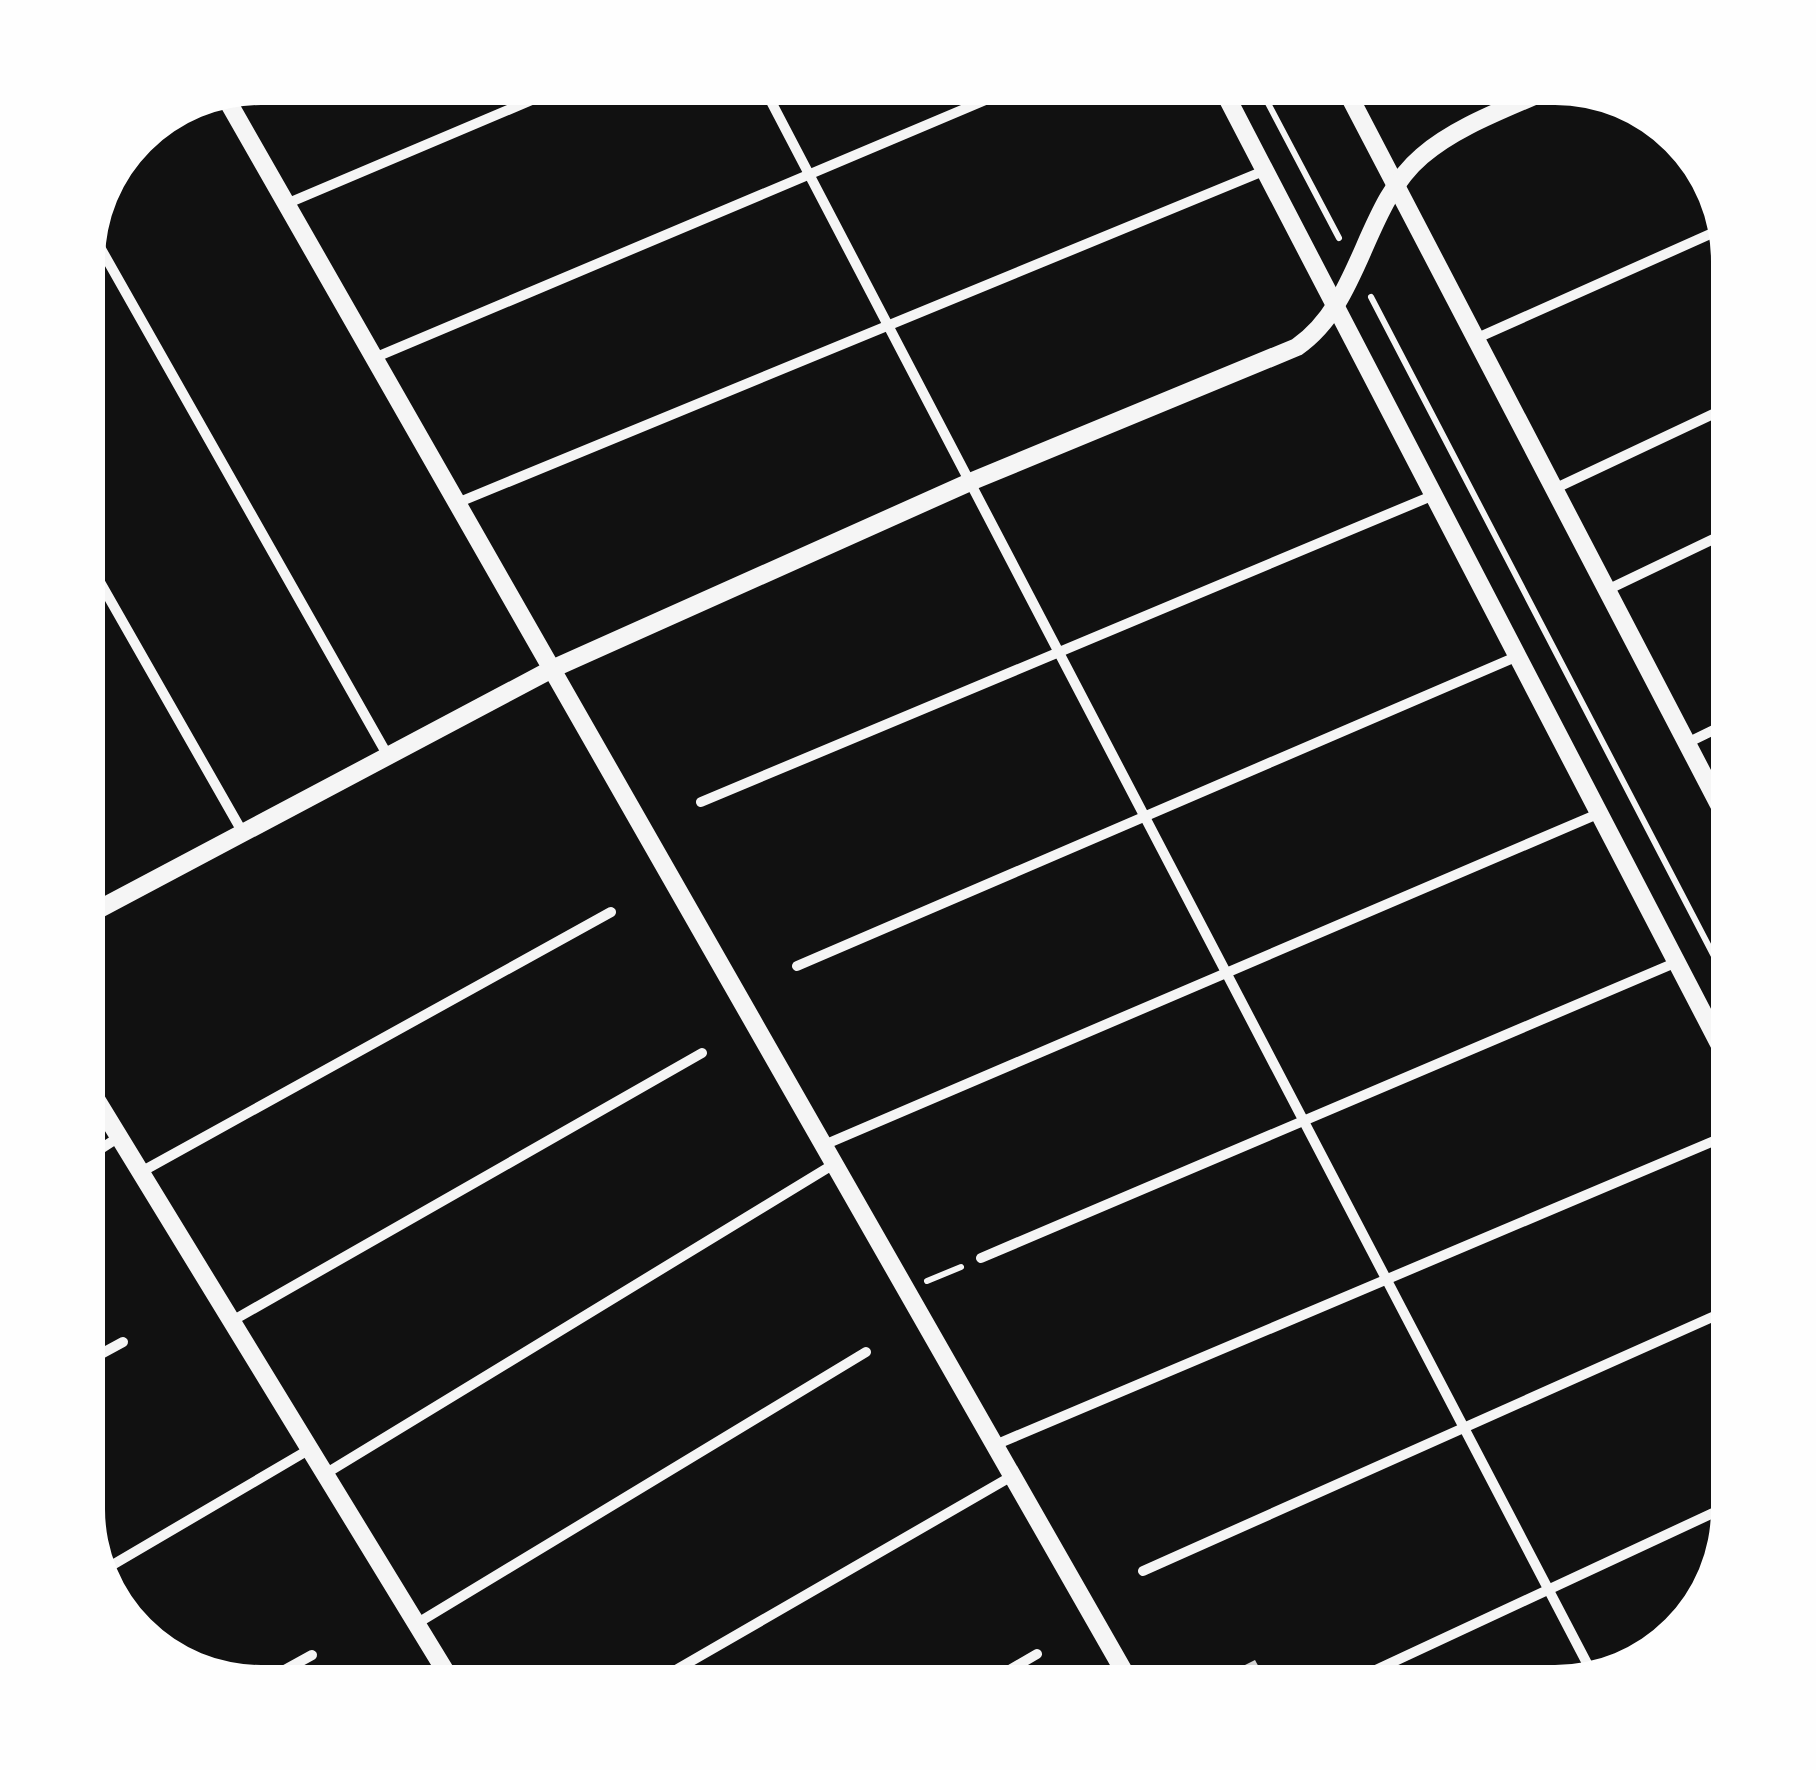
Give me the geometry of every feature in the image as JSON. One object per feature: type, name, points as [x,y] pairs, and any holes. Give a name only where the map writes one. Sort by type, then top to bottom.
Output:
[{"type":"street","points":[[286,204],[520,105]]},
{"type":"street","points":[[773,105],[1586,1662]]},
{"type":"street","points":[[374,358],[973,105]]},
{"type":"street","points":[[1231,105],[1711,1029]]},
{"type":"street","points":[[1354,105],[1711,789]]},
{"type":"street","points":[[105,906],[552,668],[970,482],[1297,347],[1314,336],[1337,306],[1396,186],[1421,156],[1444,140],[1517,105]]},
{"type":"street","points":[[232,108],[1120,1665]]},
{"type":"street","points":[[456,503],[1266,170]]},
{"type":"street","points":[[1476,338],[1709,236]]},
{"type":"street","points":[[105,256],[388,756]]},
{"type":"street","points":[[1554,489],[1711,415]]},
{"type":"street","points":[[701,802],[1434,494]]},
{"type":"street","points":[[1607,590],[1711,540]]},
{"type":"street","points":[[105,591],[243,833]]},
{"type":"street","points":[[796,966],[1518,656]]},
{"type":"street","points":[[1687,743],[1711,731]]},
{"type":"street","points":[[824,1145],[1600,813]]},
{"type":"street","points":[[140,1172],[612,912]]},
{"type":"street","points":[[981,1258],[1676,962]]},
{"type":"street","points":[[232,1321],[702,1053]]},
{"type":"street","points":[[105,1114],[441,1665]]},
{"type":"street","points":[[105,1146],[119,1137]]},
{"type":"street","points":[[994,1445],[1711,1142]]},
{"type":"street","points":[[325,1474],[834,1164]]},
{"type":"street","points":[[1143,1571],[1711,1318]]},
{"type":"street","points":[[105,1352],[122,1342]]},
{"type":"street","points":[[416,1624],[866,1352]]},
{"type":"street","points":[[115,1563],[310,1450]]},
{"type":"street","points":[[684,1665],[1012,1476]]},
{"type":"street","points":[[1387,1665],[1710,1514]]},
{"type":"street","points":[[1018,1665],[1037,1654]]},
{"type":"street","points":[[294,1665],[312,1655]]},
{"type":"path","points":[[1269,105],[1711,950]]},
{"type":"path","points":[[906,1290],[981,1258]]}]
